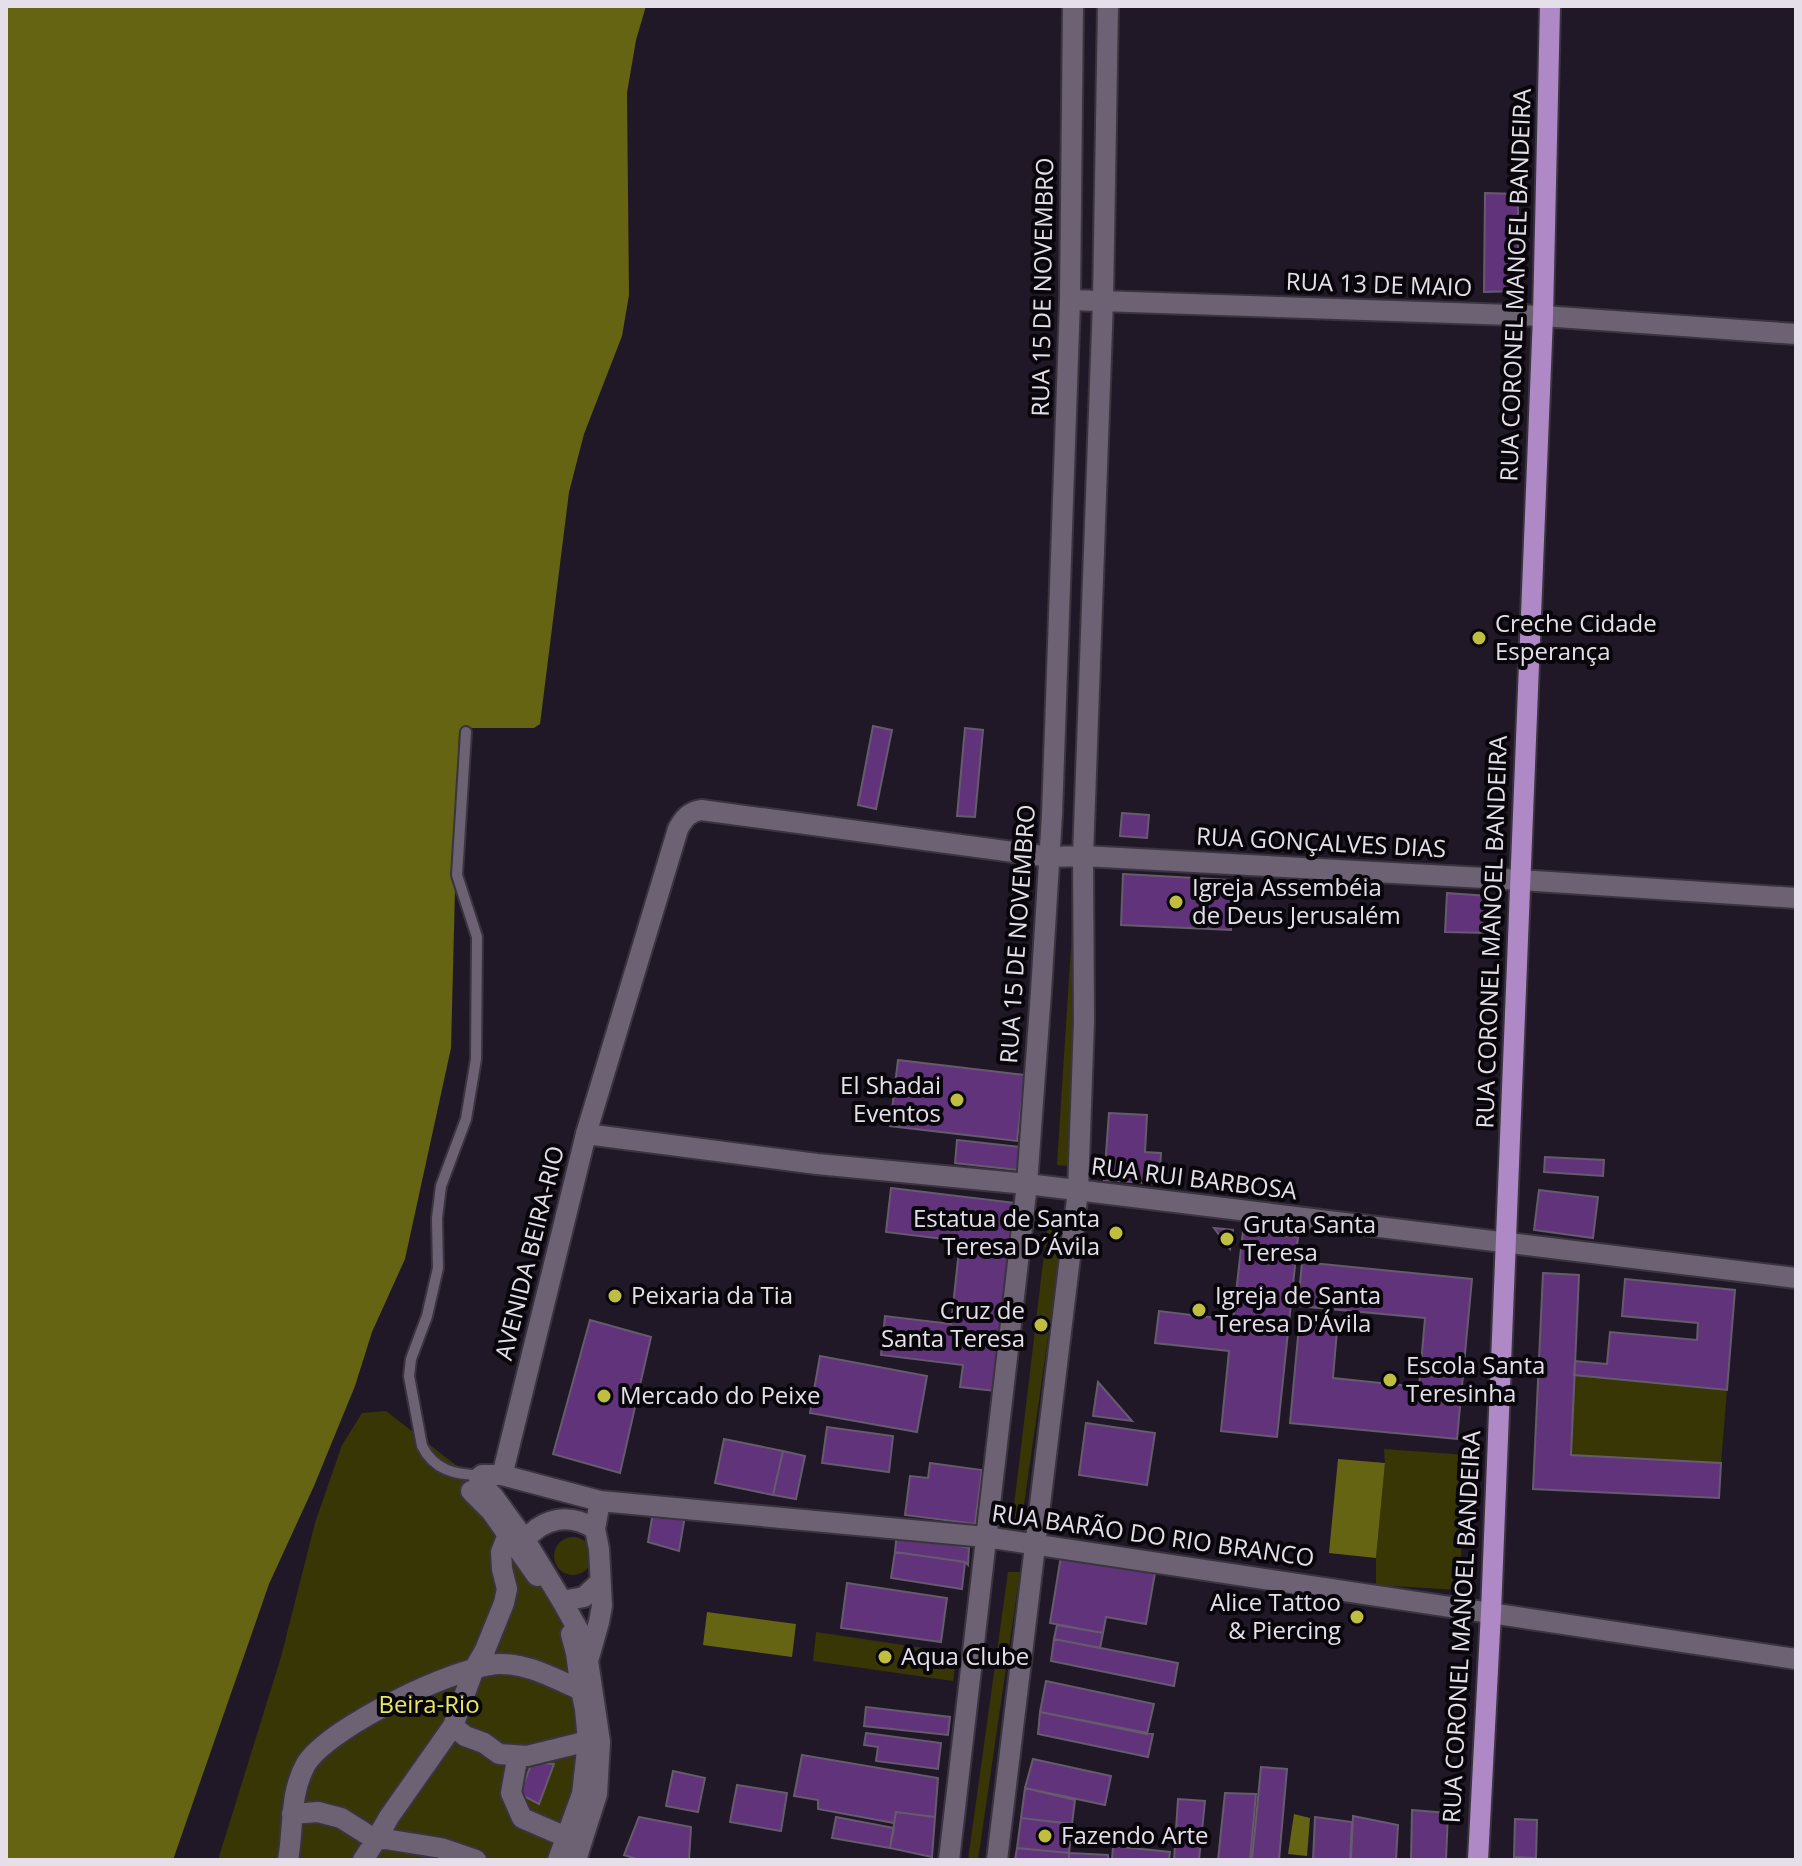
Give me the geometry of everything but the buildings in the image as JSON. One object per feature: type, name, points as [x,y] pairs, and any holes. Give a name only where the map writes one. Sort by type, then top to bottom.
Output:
[{"type":"main road","name":"RUA CORONEL MANOEL BANDEIRA","points":[[1478,1860],[1491,1612],[1543,316],[1550,6]]},
{"type":"street","name":"RUA 15 DE NOVEMBRO","points":[[949,1860],[1027,1184],[1050,857],[1070,300],[1073,6]]},
{"type":"street","points":[[997,1860],[1078,1191],[1084,1021],[1083,856],[1103,301],[1108,6]]},
{"type":"street","name":"RUA 13 DE MAIO","points":[[1070,300],[1543,316],[1796,334]]},
{"type":"street","name":"AVENIDA BEIRA-RIO","points":[[485,1480],[678,829],[686,817],[701,810],[1050,857]]},
{"type":"street","name":"RUA GONÇALVES DIAS","points":[[1050,857],[1083,856],[1521,880],[1796,898]]},
{"type":"street","name":"RUA RUI BARBOSA","points":[[586,1134],[817,1164],[1027,1184],[1796,1278]]},
{"type":"street","points":[[485,1480],[479,1478],[493,1496],[554,1600],[570,1632],[576,1653],[588,1741],[582,1794],[558,1860]]},
{"type":"street","name":"RUA BARÃO DO RIO BRANCO","points":[[485,1480],[600,1501],[986,1537],[1796,1659]]},
{"type":"street","points":[[588,1661],[601,1615],[599,1549],[595,1529],[600,1501]]},
{"type":"street","points":[[363,1860],[453,1726],[474,1669],[504,1603],[507,1589],[501,1552],[516,1537],[541,1524],[563,1518],[585,1523],[595,1529]]},
{"type":"street","points":[[516,1537],[562,1601],[580,1633],[588,1661],[600,1742],[597,1794],[576,1860]]},
{"type":"street","points":[[562,1601],[584,1597],[600,1582]]},
{"type":"street","points":[[288,1860],[294,1797],[300,1776],[308,1762],[332,1738],[365,1716],[422,1689],[474,1669],[500,1664],[529,1667],[581,1690]]},
{"type":"street","points":[[453,1726],[499,1754],[527,1756],[588,1741]]},
{"type":"street","points":[[516,1765],[511,1793],[522,1818],[566,1837]]},
{"type":"street","points":[[292,1814],[318,1812],[341,1818],[376,1840],[441,1848],[476,1860]]},
{"type":"lane","points":[[466,732],[457,875],[477,937],[476,1059],[466,1119],[441,1186],[437,1218],[438,1268],[427,1316],[411,1359],[409,1376],[422,1446],[427,1456],[446,1470],[485,1480]]},
{"type":"green space","points":[[1076,869],[1087,869],[1070,1166],[1057,1165]]},
{"type":"green space","points":[[1049,1212],[1066,1213],[1021,1525],[1012,1523]]},
{"type":"green space","points":[[1574,1375],[1727,1390],[1721,1463],[1571,1455]]},
{"type":"green space","name":"Beira-Rio","points":[[386,1411],[470,1476],[568,1592],[588,1741],[558,1860],[218,1860],[281,1657],[315,1523],[342,1445],[362,1413]]},
{"type":"green space","points":[[1384,1449],[1467,1455],[1459,1590],[1376,1585]]},
{"type":"green space","points":[[573,1537],[586,1543],[592,1556],[586,1569],[573,1575],[560,1569],[554,1556],[560,1543]]},
{"type":"green space","points":[[1008,1572],[1020,1572],[978,1860],[968,1860]]},
{"type":"green space","name":"Aqua Clube","points":[[816,1632],[957,1653],[953,1681],[813,1661]]},
{"type":"shaded area","points":[[6,6],[646,6],[636,40],[627,93],[629,295],[622,336],[584,434],[569,492],[540,724],[534,728],[462,728],[459,732],[451,1048],[405,1259],[372,1332],[355,1386],[314,1486],[269,1584],[173,1860],[6,1860]]},
{"type":"shaded area","points":[[1338,1459],[1385,1463],[1376,1558],[1329,1553]]},
{"type":"shaded area","points":[[707,1612],[796,1624],[792,1657],[703,1645]]},
{"type":"shaded area","points":[[1294,1814],[1310,1818],[1307,1856],[1288,1854]]},
{"type":"place","name":"Creche Cidade Esperança","points":[[1479,638]]},
{"type":"place","name":"Igreja Assembéia de Deus Jerusalém","points":[[1176,902]]},
{"type":"place","name":"El Shadai Eventos","points":[[957,1100]]},
{"type":"place","name":"Estatua de Santa Teresa D´Ávila","points":[[1116,1233]]},
{"type":"place","name":"Gruta Santa Teresa","points":[[1227,1239]]},
{"type":"place","name":"Peixaria da Tia","points":[[615,1296]]},
{"type":"place","name":"Igreja de Santa Teresa D'Ávila","points":[[1199,1310]]},
{"type":"place","name":"Cruz de Santa Teresa","points":[[1041,1325]]},
{"type":"place","name":"Escola Santa Teresinha","points":[[1390,1380]]},
{"type":"place","name":"Mercado do Peixe","points":[[604,1396]]},
{"type":"place","name":"Alice Tattoo & Piercing","points":[[1357,1617]]},
{"type":"place","name":"Aqua Clube","points":[[885,1657]]},
{"type":"place","name":"Fazendo Arte","points":[[1045,1836]]}]
